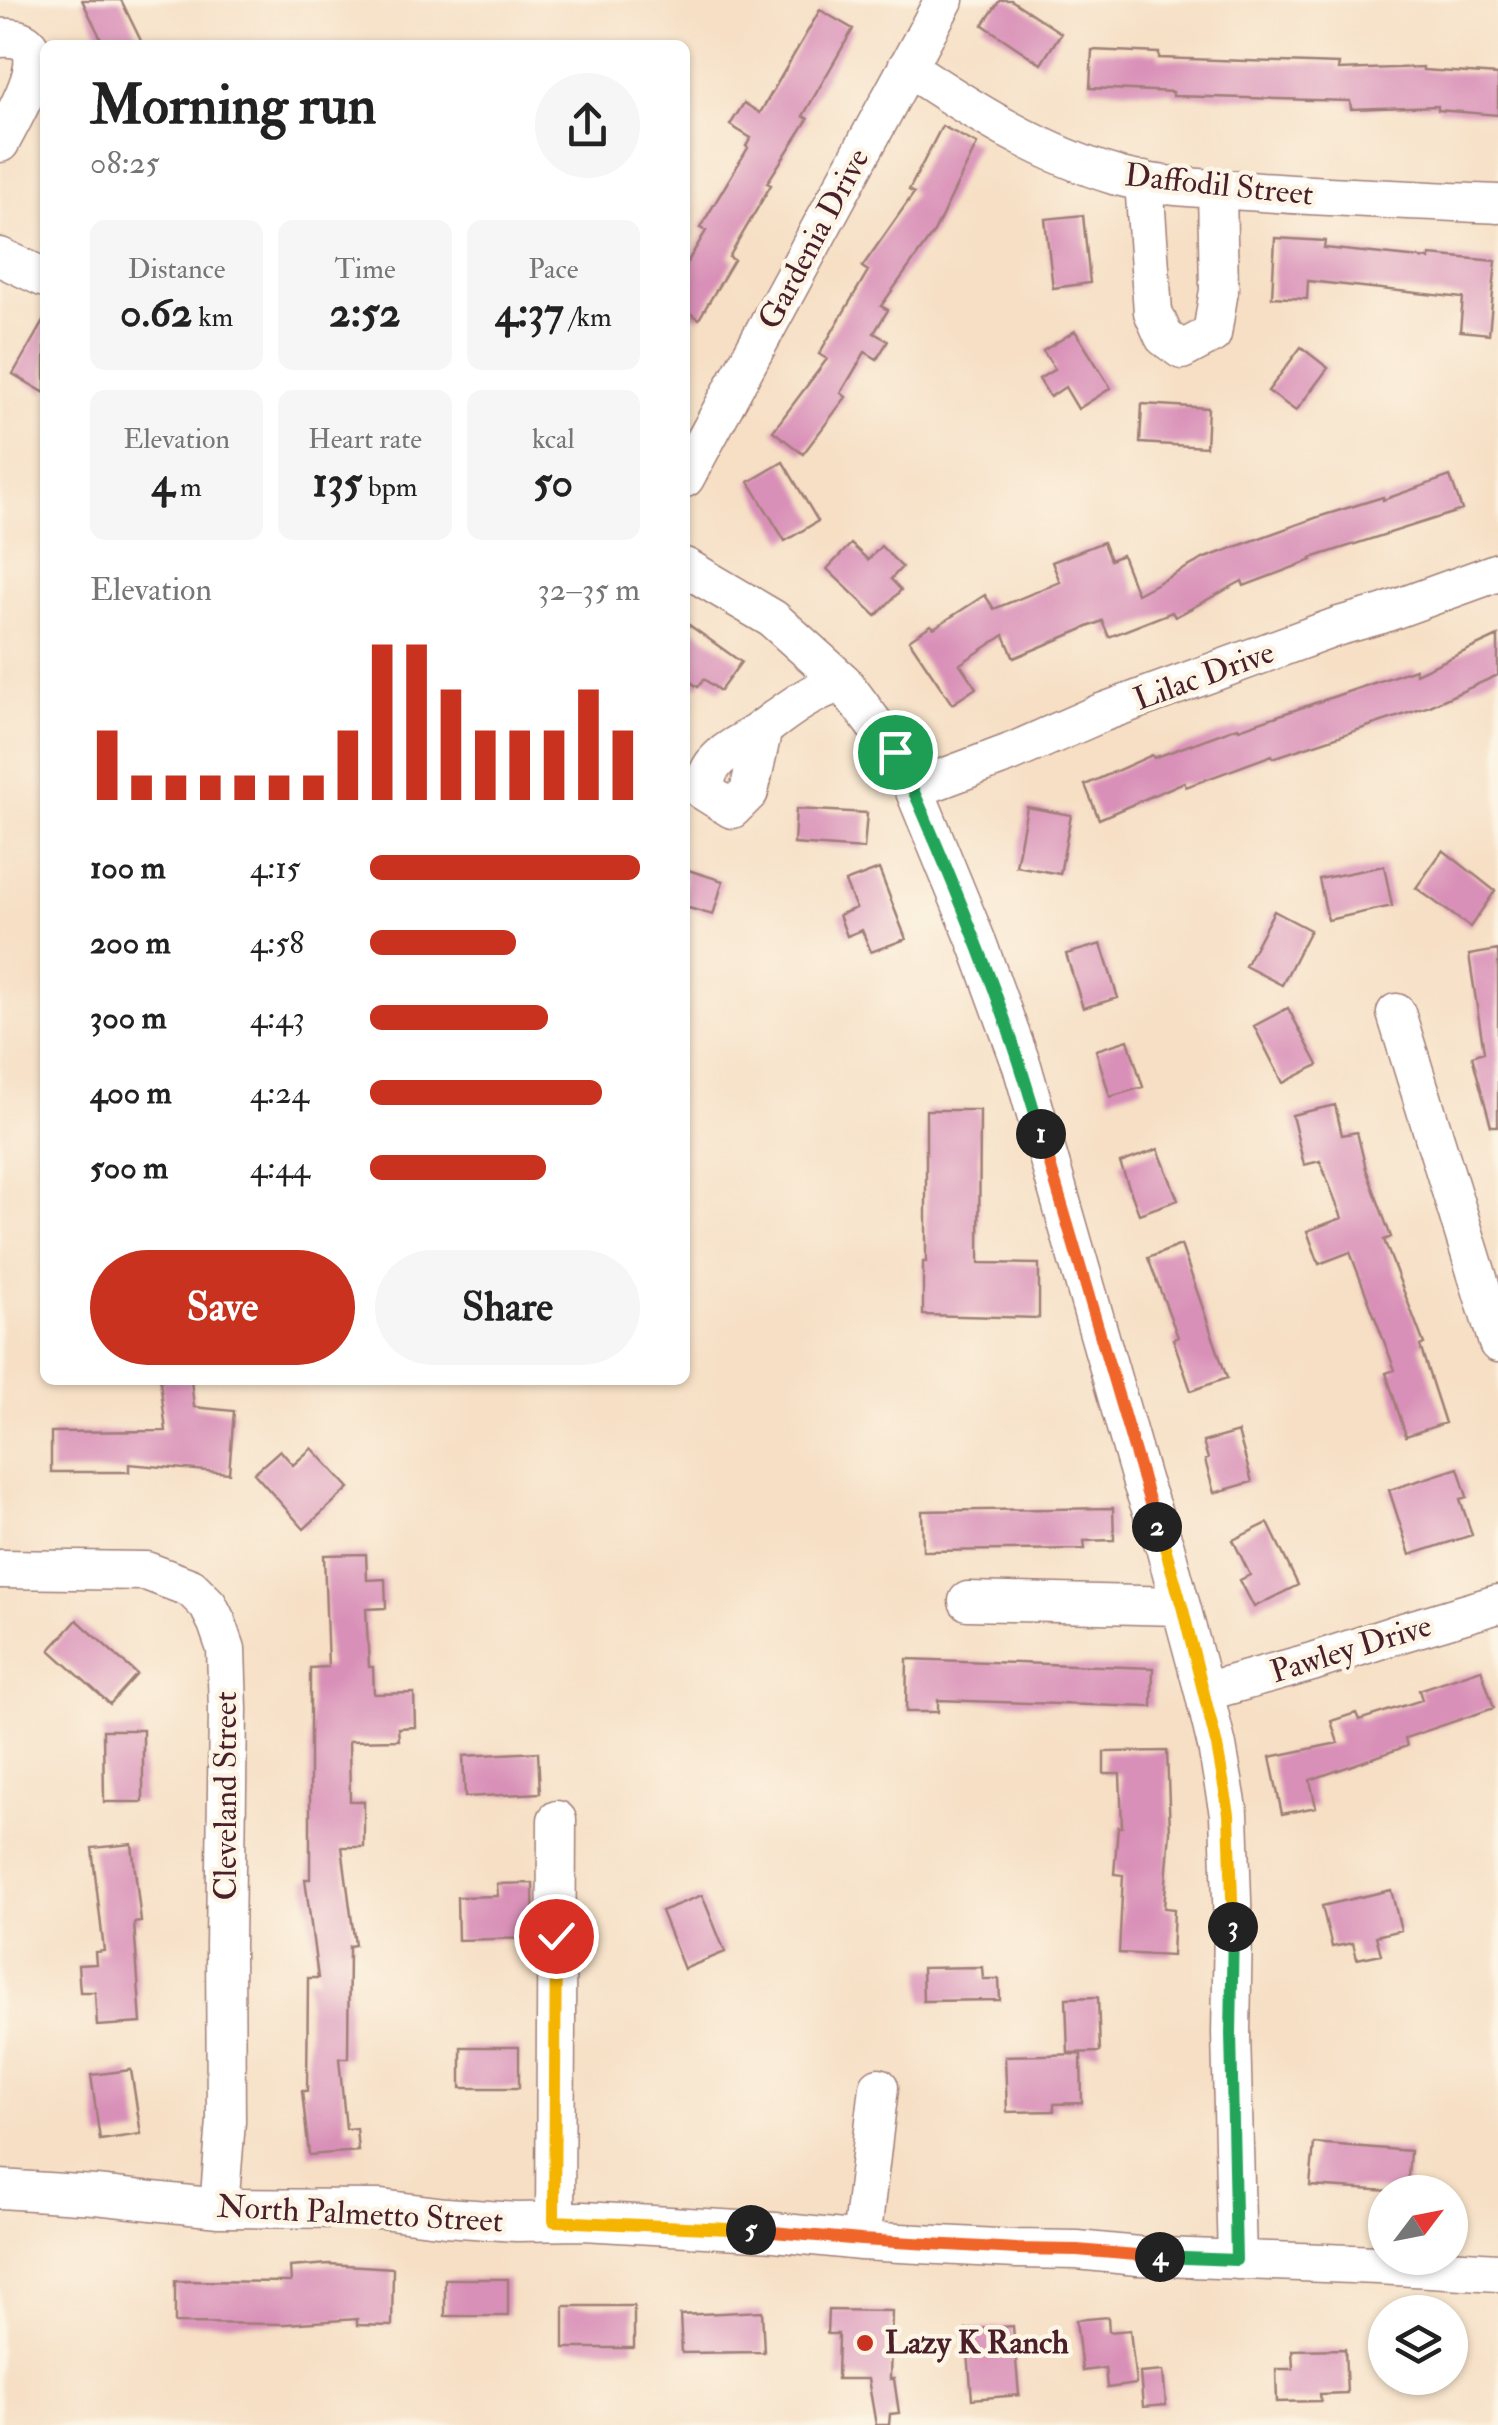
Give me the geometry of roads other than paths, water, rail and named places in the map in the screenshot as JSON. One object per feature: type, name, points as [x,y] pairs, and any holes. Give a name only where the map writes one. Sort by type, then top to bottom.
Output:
[{"type":"street","name":"Gardenia Drive","points":[[690,469],[944,0]]},
{"type":"street","points":[[0,38],[17,38],[30,47],[34,62],[33,76],[0,144]]},
{"type":"street","name":"Daffodil Street","points":[[908,67],[982,117],[1078,163],[1122,177],[1217,189],[1498,204]]},
{"type":"street","points":[[1144,180],[1153,312],[1164,336],[1182,350],[1212,334],[1220,290],[1217,189]]},
{"type":"street","points":[[0,256],[40,276]]},
{"type":"street","points":[[690,570],[773,619],[843,682],[895,752],[978,945],[1022,1066],[1142,1482],[1182,1606],[1217,1746],[1229,1814],[1236,2260]]},
{"type":"street","name":"Lilac Drive","points":[[914,789],[1101,713],[1498,572]]},
{"type":"street","points":[[763,728],[823,688],[843,682]]},
{"type":"street","points":[[1396,1013],[1498,1343]]},
{"type":"street","name":"Cleveland Street","points":[[0,1569],[146,1572],[191,1588],[218,1623],[226,1649],[228,1710],[226,2120],[219,2208]]},
{"type":"street","points":[[968,1601],[1182,1606]]},
{"type":"street","name":"Pawley Drive","points":[[1204,1692],[1498,1604]]},
{"type":"street","points":[[554,2221],[558,1820]]},
{"type":"street","points":[[861,2240],[879,2087]]},
{"type":"street","name":"North Palmetto Street","points":[[0,2189],[219,2208],[381,2210],[516,2222],[775,2232],[1138,2256],[1498,2272]]},
{"type":"place","name":"Lazy K Ranch","points":[[865,2343]]}]
